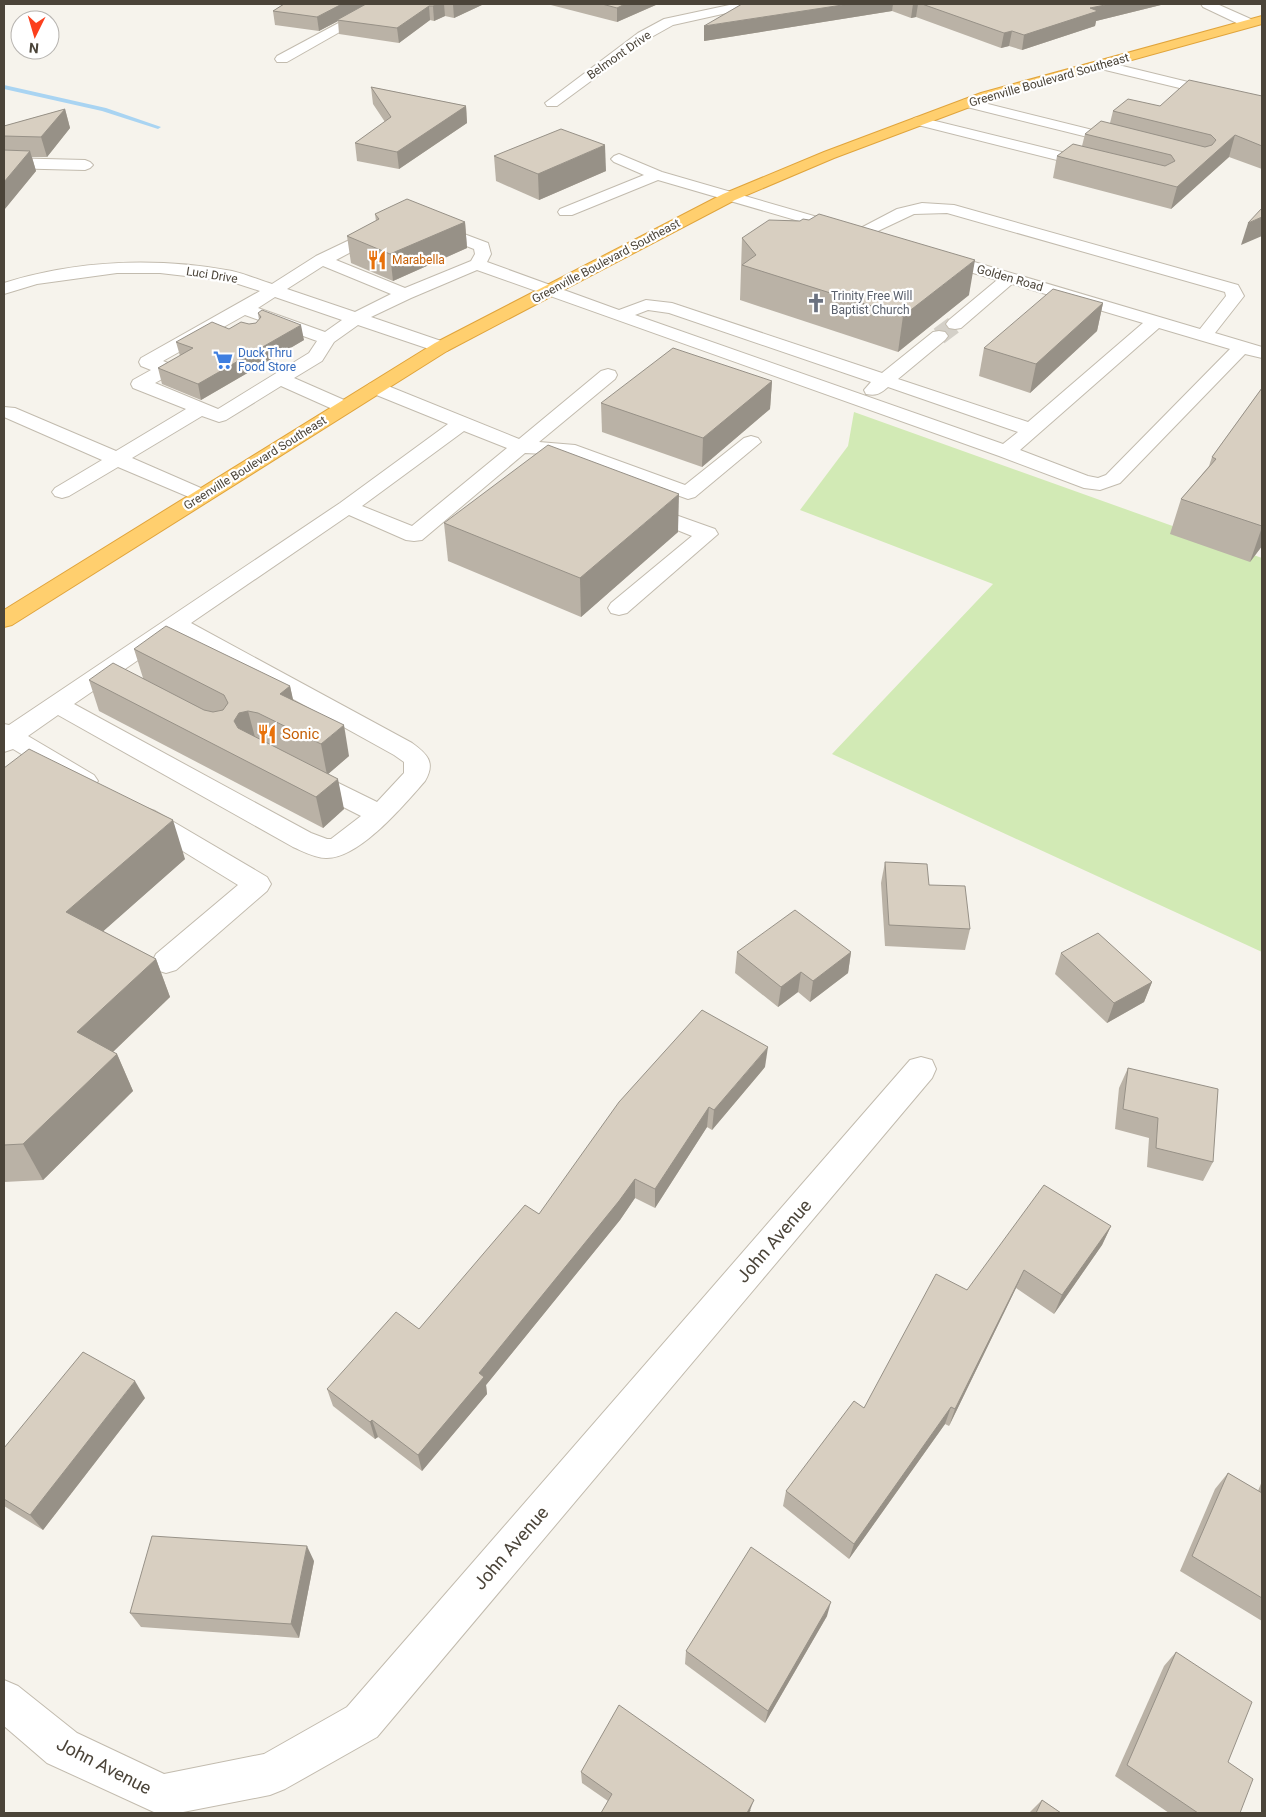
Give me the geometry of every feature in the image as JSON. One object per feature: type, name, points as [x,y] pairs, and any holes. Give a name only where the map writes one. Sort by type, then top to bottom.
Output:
[{"type":"highway","name":"Greenville Boulevard Southeast","points":[[4,620],[441,348],[729,196],[829,155],[986,96],[1255,22]]},
{"type":"street","points":[[282,59],[383,4]]},
{"type":"street","name":"Belmont Drive","points":[[552,103],[643,36],[669,22],[750,4]]},
{"type":"street","points":[[1207,4],[1255,22]]},
{"type":"street","points":[[1102,65],[1262,104]]},
{"type":"street","points":[[968,103],[1142,146]]},
{"type":"street","points":[[919,121],[1102,166]]},
{"type":"street","points":[[619,159],[657,175],[880,240]]},
{"type":"street","points":[[4,163],[85,165]]},
{"type":"street","points":[[566,212],[657,175]]},
{"type":"street","points":[[861,234],[907,209],[926,206],[948,208],[1232,289],[1235,296],[1204,336]]},
{"type":"street","points":[[398,221],[322,260],[244,309],[148,362],[173,372],[140,384],[219,416],[236,397],[280,379],[316,357],[327,339],[356,318],[405,294],[477,264],[483,254],[482,246],[414,220]]},
{"type":"street","name":"Golden Road","points":[[926,253],[1262,353]]},
{"type":"street","points":[[322,260],[405,294]]},
{"type":"street","points":[[477,264],[1006,452],[1084,482],[1100,484],[1113,479],[1242,347]]},
{"type":"street","name":"Luci Drive","points":[[4,289],[35,279],[117,268],[160,268],[231,276],[441,348]]},
{"type":"street","points":[[955,324],[1009,278]]},
{"type":"street","points":[[621,315],[646,305],[672,308],[1032,430]]},
{"type":"street","points":[[244,309],[327,339]]},
{"type":"street","points":[[1006,452],[1156,321]]},
{"type":"street","points":[[221,322],[245,330]]},
{"type":"street","points":[[860,400],[939,336]]},
{"type":"street","points":[[291,348],[316,357]]},
{"type":"street","points":[[347,507],[414,535],[608,375]]},
{"type":"street","points":[[280,379],[344,407]]},
{"type":"street","points":[[376,388],[522,447],[568,449],[688,494],[751,442]]},
{"type":"street","points":[[62,492],[200,409]]},
{"type":"street","points":[[8,412],[203,496]]},
{"type":"street","points":[[104,792],[6,737],[347,507],[462,424]]},
{"type":"street","points":[[522,447],[536,468]]},
{"type":"street","points":[[620,608],[707,534],[626,503]]},
{"type":"street","points":[[56,704],[302,840],[325,849],[338,847],[380,815],[416,775],[417,759],[403,749],[175,624]]},
{"type":"street","points":[[105,671],[130,685]]},
{"type":"street","points":[[292,770],[380,815]]},
{"type":"street","points":[[130,807],[257,884],[166,962]]},
{"type":"street","name":"John Avenue","points":[[4,1700],[62,1748],[163,1795],[270,1774],[362,1722],[921,1069]]},
{"type":"green space","points":[[854,412],[1262,558],[1262,952],[832,754],[993,584],[800,510],[848,446]]},
{"type":"building","points":[[284,4],[342,4],[317,17],[273,11]]},
{"type":"building","points":[[366,4],[438,4],[429,6],[397,28],[337,20]]},
{"type":"building","points":[[602,4],[625,4],[617,8]]},
{"type":"building","points":[[742,4],[849,4],[704,26]]},
{"type":"building","points":[[922,4],[1110,4],[1090,8],[1098,11],[1024,35],[1012,31],[1004,33]]},
{"type":"building","points":[[1189,80],[1262,96],[1262,146],[1235,135],[1177,187],[1057,156],[1073,144],[1165,166],[1175,161],[1171,155],[1085,134],[1101,121],[1205,147],[1212,145],[1216,140],[1211,135],[1113,111],[1128,99],[1160,106]]},
{"type":"building","points":[[371,87],[466,106],[397,152],[355,143],[391,117]]},
{"type":"building","points":[[65,109],[41,137],[4,136],[4,126]]},
{"type":"building","points":[[561,129],[605,145],[538,174],[494,156]]},
{"type":"building","points":[[4,150],[30,151],[4,182]]},
{"type":"building","points":[[407,199],[465,222],[390,254],[347,236],[379,219],[375,214]]},
{"type":"building","points":[[1262,208],[1262,217],[1248,223]]},
{"type":"building","points":[[819,214],[975,260],[903,316],[742,265],[756,255],[742,238],[769,220],[809,220]]},
{"type":"building","points":[[1053,289],[1103,303],[1036,364],[984,348]]},
{"type":"building","points":[[262,310],[301,325],[198,384],[158,368],[193,348],[176,342],[212,322],[229,329],[241,322],[256,323],[261,317],[258,313]]},
{"type":"building","points":[[673,348],[772,381],[703,438],[601,403]]},
{"type":"building","points":[[1262,388],[1262,526],[1181,499],[1216,459],[1212,457]]},
{"type":"building","points":[[548,445],[679,494],[580,578],[444,523]]},
{"type":"building","points":[[166,626],[290,686],[280,694],[344,725],[321,744],[258,713],[248,711],[239,713],[234,721],[238,728],[338,779],[316,797],[89,680],[113,663],[204,710],[213,712],[223,710],[228,703],[224,695],[134,649]]},
{"type":"building","points":[[29,749],[173,820],[66,912],[156,959],[77,1032],[117,1054],[23,1144],[4,1145],[4,768]]},
{"type":"building","points":[[885,862],[927,864],[929,885],[965,886],[970,929],[889,925]]},
{"type":"building","points":[[795,910],[851,952],[813,981],[801,972],[781,987],[737,952]]},
{"type":"building","points":[[1098,933],[1152,982],[1114,1003],[1061,953]]},
{"type":"building","points":[[702,1010],[768,1047],[714,1110],[709,1107],[655,1189],[635,1179],[479,1373],[484,1377],[418,1455],[327,1389],[396,1312],[419,1329],[525,1205],[539,1214],[619,1102]]},
{"type":"building","points":[[1128,1068],[1218,1089],[1213,1162],[1156,1148],[1158,1118],[1123,1109]]},
{"type":"building","points":[[1044,1185],[1111,1226],[1062,1295],[1024,1270],[955,1409],[951,1407],[854,1544],[786,1491],[854,1401],[864,1408],[936,1274],[967,1290]]},
{"type":"building","points":[[83,1352],[135,1381],[30,1515],[4,1499],[4,1448]]},
{"type":"building","points":[[1228,1473],[1262,1493],[1262,1598],[1192,1556]]},
{"type":"building","points":[[152,1536],[307,1546],[291,1624],[130,1613]]},
{"type":"building","points":[[751,1547],[831,1602],[768,1711],[686,1651]]},
{"type":"building","points":[[1176,1652],[1252,1702],[1228,1762],[1253,1779],[1240,1813],[1198,1813],[1127,1765]]},
{"type":"building","points":[[619,1705],[754,1800],[747,1813],[601,1813],[612,1794],[581,1772]]},
{"type":"building","points":[[1042,1800],[1061,1813],[1036,1813]]},
{"type":"waterway","points":[[4,87],[104,109],[158,127]]},
{"type":"tunnel","points":[[939,336],[955,324]]},
{"type":"place","name":"Marabella","points":[[377,260]]},
{"type":"place","name":"Trinity Free Will Baptist Church","points":[[816,303]]},
{"type":"place","name":"Duck Thru Food Store","points":[[223,360]]},
{"type":"place","name":"Sonic","points":[[267,734]]}]
